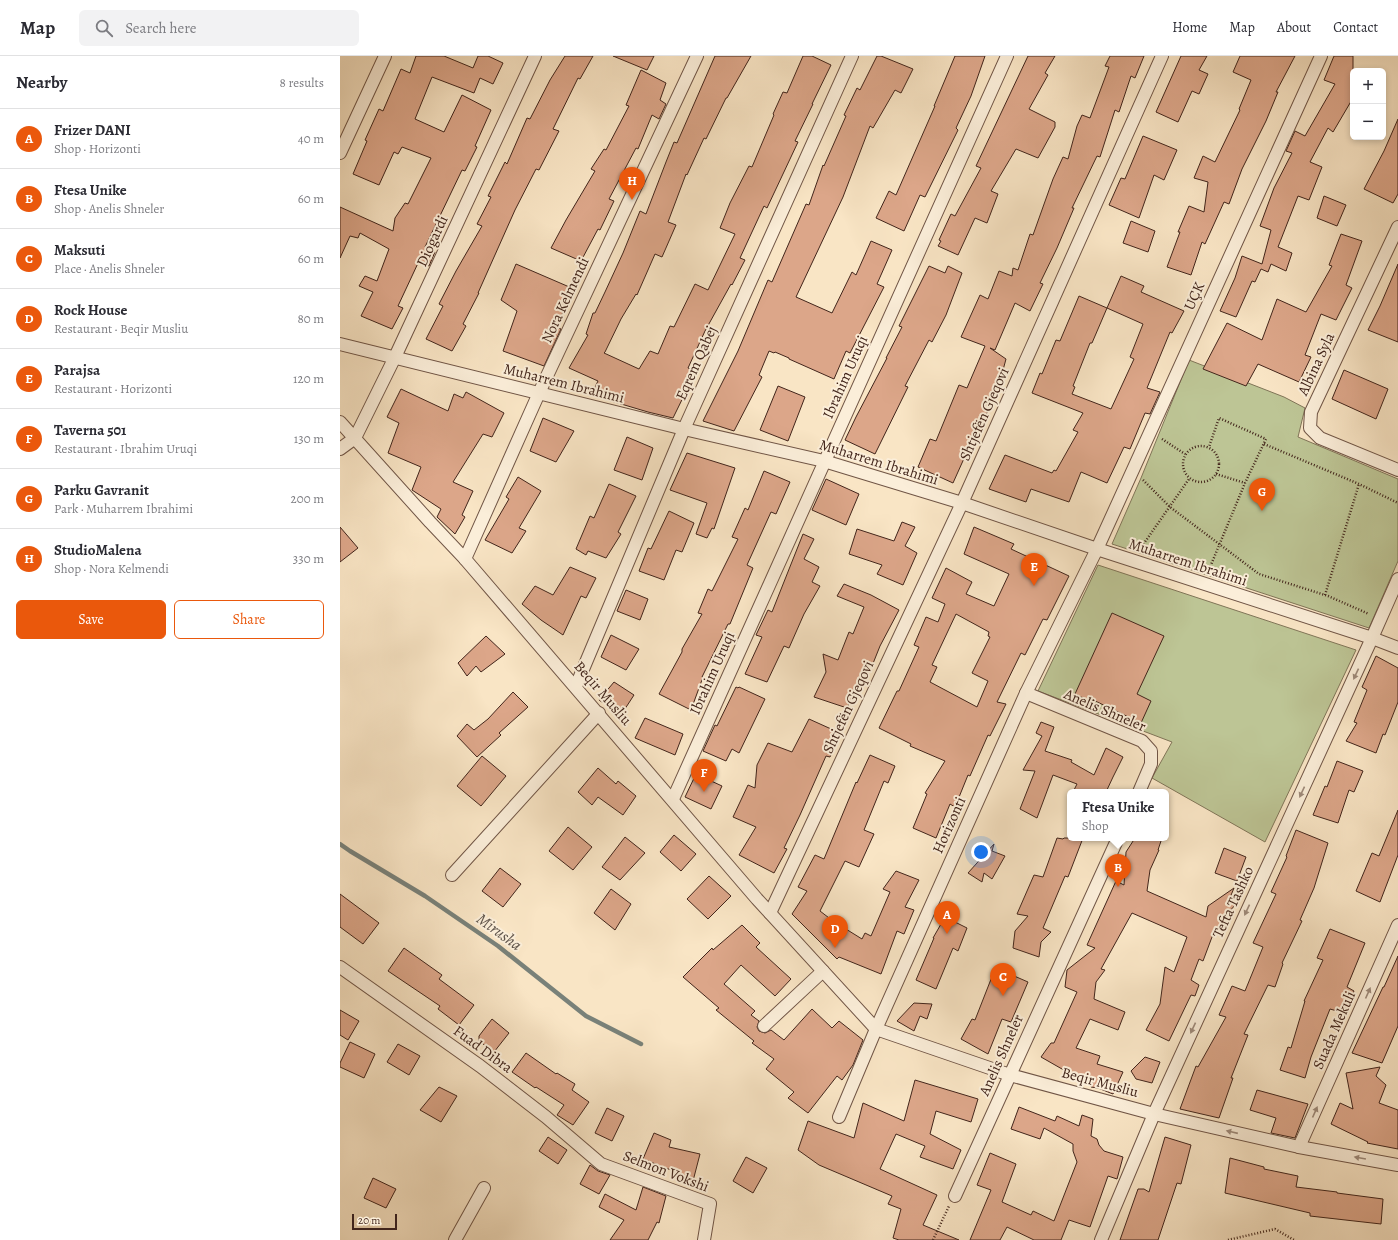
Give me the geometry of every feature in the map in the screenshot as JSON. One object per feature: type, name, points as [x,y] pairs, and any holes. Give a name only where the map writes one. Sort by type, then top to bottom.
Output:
[{"type":"street","points":[[340,153],[385,56]]},
{"type":"street","name":"Diogardi","points":[[355,438],[395,358],[535,56]]},
{"type":"street","name":"Nora Kelmendi","points":[[465,559],[539,393],[697,56]]},
{"type":"street","name":"Eqrem Qabej","points":[[576,686],[684,429],[852,56]]},
{"type":"street","name":"Ibrahim Uruqi","points":[[673,799],[1007,56]]},
{"type":"street","name":"Shtjefën Gjeqovi","points":[[770,912],[962,503],[1162,56]]},
{"type":"street","name":"UÇK","points":[[1096,549],[1321,56]]},
{"type":"street","name":"Albina Syla","points":[[1398,227],[1311,412],[1310,428],[1320,438],[1398,470]]},
{"type":"street","name":"Muharrem Ibrahimi","points":[[340,344],[684,429],[824,461],[962,503],[1132,561],[1372,638],[1398,648]]},
{"type":"street","name":"Beqir Musliu","points":[[340,422],[465,559],[770,912],[876,1029],[1010,1075],[1154,1114],[1299,1147],[1398,1165]]},
{"type":"street","points":[[340,449],[355,438]]},
{"type":"street","name":"Horizonti","points":[[839,1117],[876,1029],[1026,693],[1096,549]]},
{"type":"street","name":"Tefta Tashko","points":[[1101,1240],[1154,1114],[1398,579]]},
{"type":"street","name":"Anelis Shneler","points":[[1026,693],[1142,741],[1151,751],[1151,764],[1139,789]]},
{"type":"street","points":[[452,875],[599,713]]},
{"type":"street","name":"Anelis Shneler","points":[[955,1196],[1117,841]]},
{"type":"street","name":"Suada Mekuli","points":[[1299,1147],[1398,925]]},
{"type":"street","name":"Fuad Dibra","points":[[340,967],[486,1070],[546,1117],[601,1164]]},
{"type":"street","points":[[764,1026],[823,971]]},
{"type":"street","name":"Selmon Vokshi","points":[[601,1164],[710,1204],[704,1240]]},
{"type":"street","points":[[455,1240],[484,1188]]},
{"type":"path","points":[[1202,584],[1266,439],[1220,418],[1209,447]]},
{"type":"path","points":[[1158,436],[1185,454]]},
{"type":"path","points":[[1264,444],[1359,484],[1398,503]]},
{"type":"path","points":[[1193,447],[1209,447],[1218,456],[1219,462],[1216,474],[1207,482],[1195,482],[1186,475],[1182,465],[1185,454],[1193,447]]},
{"type":"path","points":[[1216,474],[1245,484]]},
{"type":"path","points":[[1141,478],[1170,507],[1259,574],[1325,595],[1381,619]]},
{"type":"path","points":[[1132,561],[1190,479]]},
{"type":"path","points":[[1325,595],[1359,484]]},
{"type":"path","points":[[933,1240],[955,1196]]},
{"type":"path","points":[[1228,1240],[1275,1229],[1294,1240]]},
{"type":"green space","points":[[1189,360],[1284,397],[1305,408],[1298,437],[1398,479],[1398,561],[1369,628],[1112,544],[1141,478]]},
{"type":"green space","points":[[1098,565],[1356,650],[1265,842],[1152,778],[1172,742],[1038,691]]},
{"type":"building","points":[[416,56],[444,56],[473,68],[478,56],[488,56],[503,63],[493,84],[480,78],[474,93],[432,77],[415,119],[444,132],[462,95],[491,110],[475,146],[477,147],[465,171],[462,170],[425,247],[435,252],[429,266],[419,261],[398,306],[403,308],[392,329],[361,316],[373,292],[359,286],[365,276],[377,281],[389,249],[360,233],[358,238],[350,236],[340,258],[340,207],[393,231],[395,218],[405,203],[408,204],[431,158],[402,147],[398,154],[394,152],[379,185],[353,174],[367,141],[365,140],[379,109],[383,111],[401,69],[410,73]]},
{"type":"building","points":[[565,56],[593,56],[580,79],[578,78],[553,129],[559,131],[539,170],[536,169],[515,210],[479,293],[463,324],[466,326],[452,351],[426,339],[443,306],[439,304],[482,226],[477,224],[491,197],[488,196],[505,162],[507,164],[527,118],[530,119],[550,80]]},
{"type":"building","points":[[613,56],[654,56],[647,70]]},
{"type":"building","points":[[715,56],[751,56],[726,98],[706,139],[704,138],[687,175],[686,174],[668,222],[676,225],[662,257],[655,254],[637,295],[636,294],[621,319],[604,353],[639,369],[650,351],[658,354],[670,326],[674,327],[695,284],[708,290],[735,234],[720,228],[730,203],[749,166],[752,167],[783,92],[787,93],[803,56],[812,56],[831,65],[795,141],[798,142],[767,208],[764,206],[740,258],[745,260],[705,331],[688,368],[696,371],[673,418],[591,395],[598,381],[569,368],[588,335],[586,334],[593,313],[595,313],[623,253],[640,211],[646,214],[674,142],[677,143]]},
{"type":"building","points":[[877,56],[881,56],[913,69],[901,93],[895,90],[873,128],[870,126],[843,197],[796,297],[832,313],[852,272],[856,275],[871,241],[892,250],[877,284],[884,287],[850,353],[846,351],[834,379],[789,358],[769,351],[759,375],[762,377],[734,431],[703,421],[738,351],[768,280],[772,282],[806,204],[809,205],[823,165],[824,166],[846,116],[844,115],[857,88],[860,90]]},
{"type":"building","points":[[955,56],[985,56],[971,96],[956,128],[958,130],[925,197],[920,195],[904,231],[876,218],[889,191],[896,195]]},
{"type":"building","points":[[1028,56],[1055,56],[1045,73],[1048,75],[1029,109],[1055,122],[1055,127],[1038,158],[1016,149],[991,191],[998,194],[987,223],[975,218],[958,255],[938,246],[941,241],[939,240],[951,214],[955,216],[981,168],[976,166]]},
{"type":"building","points":[[1110,56],[1144,56],[1135,78],[1131,76],[1119,112],[1115,110],[1100,157],[1097,156],[1072,208],[1074,208],[1040,283],[1043,284],[1030,311],[1015,303],[995,350],[990,348],[1006,359],[999,385],[977,436],[975,434],[953,483],[918,467],[930,439],[936,441],[959,385],[967,388],[985,346],[961,337],[980,295],[988,299],[999,271],[1012,276],[1013,268],[1018,270],[1030,234],[1033,235],[1053,179],[1063,157],[1068,159],[1077,126],[1082,115],[1090,118],[1109,67],[1105,66]]},
{"type":"building","points":[[1181,56],[1207,56],[1199,70],[1208,74],[1199,94],[1192,91],[1178,122],[1156,112]]},
{"type":"building","points":[[1240,56],[1295,56],[1276,92],[1278,92],[1266,121],[1242,169],[1229,204],[1224,202],[1205,244],[1202,242],[1191,275],[1167,267],[1180,232],[1178,232],[1189,206],[1204,212],[1208,182],[1194,178],[1203,156],[1215,162],[1240,110],[1239,109],[1251,80],[1233,72]]},
{"type":"building","points":[[1334,56],[1353,56],[1353,68],[1350,68],[1350,103],[1333,132],[1328,128],[1310,162],[1322,167],[1309,200],[1298,196],[1278,247],[1292,253],[1286,271],[1271,264],[1268,272],[1261,269],[1255,282],[1252,281],[1236,317],[1220,311],[1235,278],[1242,256],[1262,264],[1271,230],[1260,226],[1274,188],[1292,153],[1286,151],[1295,131],[1305,136],[1335,84],[1324,80]]},
{"type":"building","points":[[641,70],[666,83],[660,100],[666,104],[659,119],[652,115],[638,149],[636,148],[609,199],[614,201],[600,230],[598,229],[581,261],[551,248],[595,171],[591,169],[604,149],[606,150],[629,106],[626,105]]},
{"type":"building","points":[[1398,119],[1398,194],[1393,203],[1364,189],[1384,151]]},
{"type":"building","points":[[1143,136],[1177,150],[1164,180],[1154,175],[1139,218],[1109,205],[1121,178],[1125,179]]},
{"type":"building","points":[[1324,196],[1346,205],[1337,226],[1317,218]]},
{"type":"building","points":[[1131,221],[1155,231],[1148,252],[1123,243]]},
{"type":"building","points":[[1341,234],[1362,241],[1346,285],[1352,288],[1336,320],[1321,314],[1305,355],[1311,357],[1299,382],[1258,364],[1246,386],[1203,369],[1227,323],[1262,340],[1277,299],[1306,312],[1332,266],[1329,265]]},
{"type":"building","points":[[516,264],[574,289],[556,327],[561,329],[544,366],[503,351],[517,311],[501,300]]},
{"type":"building","points":[[1398,264],[1398,342],[1368,330]]},
{"type":"building","points":[[929,266],[945,273],[948,266],[962,273],[946,315],[932,342],[929,340],[905,386],[908,387],[875,454],[845,440],[902,327],[899,326]]},
{"type":"building","points":[[1121,276],[1144,286],[1141,292],[1184,311],[1172,333],[1170,332],[1147,388],[1160,392],[1150,414],[1145,413],[1130,449],[1124,447],[1107,483],[1081,472],[1069,502],[1031,489],[1026,502],[989,489],[1005,455],[1052,473],[1054,470],[1056,471],[1078,432],[1073,430],[1083,413],[1032,393],[1040,373],[1042,374],[1056,340],[1060,341],[1079,296],[1107,308]],"holes":[[[1107,308],[1143,324],[1130,357],[1134,359],[1111,409],[1072,394],[1075,387],[1073,386],[1090,343],[1092,343]]]},
{"type":"building","points":[[1344,370],[1388,389],[1376,419],[1332,399]]},
{"type":"building","points":[[778,386],[805,397],[788,441],[760,430]]},
{"type":"building","points":[[401,389],[448,411],[454,394],[463,398],[466,392],[504,413],[492,437],[483,434],[453,482],[473,491],[462,515],[465,517],[455,534],[437,517],[441,509],[412,490],[421,467],[388,453],[399,423],[387,417]]},
{"type":"building","points":[[543,418],[574,431],[556,462],[530,451]]},
{"type":"building","points":[[627,437],[653,448],[642,480],[614,470]]},
{"type":"building","points":[[687,453],[735,468],[714,529],[712,528],[707,538],[696,534],[707,503],[670,490]]},
{"type":"building","points":[[764,471],[790,482],[776,514],[771,512],[747,565],[753,568],[730,624],[728,624],[702,677],[691,710],[659,694],[702,614],[698,613],[708,589],[712,591],[738,539],[732,537],[745,508],[748,510]]},
{"type":"building","points":[[518,477],[541,491],[519,528],[526,531],[512,553],[485,540],[509,499],[506,497]]},
{"type":"building","points":[[826,479],[859,494],[846,525],[812,510]]},
{"type":"building","points":[[609,484],[636,496],[618,532],[621,534],[606,558],[588,551],[586,555],[576,549],[590,516],[594,518]]},
{"type":"building","points":[[669,511],[694,523],[682,552],[676,550],[664,580],[639,571],[648,548],[651,549]]},
{"type":"building","points":[[902,522],[915,527],[905,546],[917,553],[903,585],[877,574],[882,565],[849,554],[857,529],[894,541]]},
{"type":"building","points":[[340,527],[358,548],[340,562]]},
{"type":"building","points":[[974,527],[1014,544],[1011,549],[1069,576],[1047,620],[1043,619],[1025,655],[1021,653],[997,702],[1006,704],[990,736],[988,735],[970,776],[968,775],[955,807],[950,804],[936,838],[913,828],[927,794],[925,793],[945,761],[910,746],[911,744],[879,728],[897,691],[899,691],[919,647],[914,645],[926,617],[938,622],[945,604],[932,598],[946,568],[972,582],[966,594],[994,606],[1009,574],[964,554]],"holes":[[[956,614],[989,632],[988,636],[990,637],[972,673],[988,681],[977,707],[930,682],[937,667],[932,665]]]},
{"type":"building","points":[[803,534],[814,539],[804,559],[819,567],[812,582],[820,586],[804,614],[789,648],[784,646],[767,682],[745,674],[762,637],[756,635],[768,610],[772,612]]},
{"type":"building","points":[[570,567],[596,578],[586,598],[581,596],[563,635],[541,620],[522,604],[535,586],[553,595]]},
{"type":"building","points":[[844,584],[871,595],[899,610],[880,646],[872,666],[867,663],[847,708],[814,697],[826,672],[823,654],[838,660],[849,632],[853,634],[864,607],[837,596]]},
{"type":"building","points":[[626,590],[648,599],[640,620],[617,611]]},
{"type":"building","points":[[1112,613],[1164,636],[1137,694],[1151,701],[1141,723],[1091,699],[1089,701],[1075,694]]},
{"type":"building","points":[[611,635],[639,649],[626,670],[601,657]]},
{"type":"building","points":[[486,636],[505,654],[481,672],[476,666],[467,676],[458,663]]},
{"type":"building","points":[[1376,656],[1398,668],[1398,702],[1376,753],[1346,741],[1357,723],[1354,722],[1367,690],[1362,687]]},
{"type":"building","points":[[614,682],[634,695],[621,715],[599,700]]},
{"type":"building","points":[[736,687],[765,699],[739,753],[732,749],[726,761],[703,751],[715,725],[717,726]]},
{"type":"building","points":[[513,692],[528,707],[499,733],[501,735],[477,757],[457,736],[467,724],[474,730],[488,719]]},
{"type":"building","points":[[645,718],[683,734],[675,755],[635,738]]},
{"type":"building","points":[[809,719],[840,733],[830,757],[826,756],[784,848],[787,849],[774,873],[739,855],[756,827],[733,817],[748,785],[755,788],[757,765],[768,743],[792,752]]},
{"type":"building","points":[[1041,722],[1054,727],[1045,751],[1072,760],[1071,762],[1094,775],[1106,748],[1123,757],[1107,789],[1074,789],[1077,784],[1053,775],[1037,818],[1020,809],[1035,771],[1023,770],[1042,736],[1036,733]]},
{"type":"building","points":[[870,755],[895,766],[888,783],[884,781],[864,830],[874,834],[859,867],[845,861],[820,911],[862,939],[865,933],[871,936],[890,892],[883,889],[896,871],[919,880],[905,907],[914,910],[904,934],[897,931],[881,974],[839,957],[837,959],[792,914],[807,891],[798,887],[815,855],[824,859],[856,782],[857,783]]},
{"type":"building","points":[[482,756],[506,776],[481,806],[457,786]]},
{"type":"building","points":[[1337,761],[1363,771],[1354,792],[1349,790],[1338,823],[1313,815],[1325,786],[1327,787]]},
{"type":"building","points":[[598,768],[616,784],[618,781],[636,796],[623,815],[598,797],[592,805],[578,792]]},
{"type":"building","points":[[696,774],[722,786],[711,809],[685,797]]},
{"type":"building","points":[[1398,810],[1398,855],[1380,902],[1356,891],[1372,853],[1379,856]]},
{"type":"building","points":[[568,827],[592,847],[573,870],[549,851]]},
{"type":"building","points":[[1296,830],[1328,843],[1314,888],[1300,920],[1302,921],[1282,963],[1283,964],[1275,987],[1268,985],[1244,1034],[1248,1035],[1231,1078],[1233,1078],[1219,1118],[1180,1109],[1196,1066],[1198,1067],[1226,1017],[1219,1015],[1232,986],[1245,991],[1263,947],[1253,943],[1276,894],[1271,892],[1287,857],[1286,856]]},
{"type":"building","points":[[674,835],[696,854],[681,871],[660,852]]},
{"type":"building","points":[[625,837],[645,853],[620,880],[602,867]]},
{"type":"building","points":[[1057,838],[1067,838],[1067,841],[1082,841],[1068,877],[1065,876],[1043,928],[1051,932],[1041,942],[1039,957],[1013,948],[1015,931],[1028,916],[1017,914],[1034,875],[1043,877]]},
{"type":"building","points":[[1133,841],[1161,841],[1159,850],[1150,870],[1147,891],[1206,917],[1208,906],[1234,888],[1229,900],[1237,903],[1227,914],[1225,931],[1215,929],[1203,961],[1199,959],[1191,980],[1199,985],[1195,996],[1191,995],[1169,1041],[1146,1030],[1160,1004],[1165,967],[1174,972],[1187,937],[1132,913],[1101,969],[1105,970],[1096,982],[1094,999],[1125,1012],[1118,1030],[1090,1019],[1076,1048],[1100,1056],[1097,1064],[1123,1072],[1113,1094],[1091,1087],[1093,1082],[1062,1069],[1041,1057],[1051,1043],[1054,1043],[1077,992],[1065,987],[1067,970],[1095,948],[1087,945],[1116,881],[1124,885],[1126,852]]},
{"type":"building","points":[[994,844],[992,851],[1005,856],[992,879],[984,873],[982,882],[968,873]]},
{"type":"building","points":[[1224,848],[1246,857],[1237,881],[1215,873]]},
{"type":"building","points":[[500,868],[521,884],[503,907],[482,891]]},
{"type":"building","points":[[709,876],[731,896],[708,919],[687,899]]},
{"type":"building","points":[[611,889],[631,904],[615,930],[594,913]]},
{"type":"building","points":[[340,894],[379,923],[363,944],[340,927]]},
{"type":"building","points":[[945,917],[967,928],[958,951],[953,948],[936,989],[916,980],[933,938]]},
{"type":"building","points":[[742,925],[760,943],[756,947],[791,979],[775,996],[741,965],[724,984],[755,1011],[751,1015],[759,1021],[757,1027],[759,1031],[765,1033],[771,1030],[784,1040],[812,1009],[832,1028],[839,1021],[863,1040],[853,1065],[842,1080],[837,1076],[808,1113],[788,1098],[794,1092],[766,1069],[774,1059],[752,1043],[754,1041],[716,1010],[719,1008],[683,977],[712,948],[713,950]]},
{"type":"building","points":[[1330,929],[1365,943],[1347,987],[1354,991],[1344,1013],[1330,1009],[1311,1057],[1305,1078],[1280,1070],[1288,1047],[1291,1048],[1304,1001],[1323,960],[1317,958]]},
{"type":"building","points":[[404,948],[442,975],[439,979],[474,1005],[459,1025],[438,1009],[440,1006],[388,971]]},
{"type":"building","points":[[1398,956],[1398,1026],[1382,1063],[1352,1053]]},
{"type":"building","points":[[995,969],[1028,982],[1011,1022],[1002,1019],[988,1054],[961,1039],[972,1019],[975,1020]]},
{"type":"building","points":[[914,1003],[932,1004],[927,1019],[920,1016],[914,1031],[897,1021]]},
{"type":"building","points":[[340,1010],[359,1021],[348,1040],[340,1035]]},
{"type":"building","points":[[492,1019],[509,1033],[494,1052],[479,1041],[479,1036]]},
{"type":"building","points":[[350,1042],[375,1054],[364,1078],[340,1067],[340,1063]]},
{"type":"building","points":[[398,1044],[420,1056],[409,1075],[387,1062]]},
{"type":"building","points":[[526,1053],[556,1074],[557,1073],[575,1084],[572,1090],[589,1102],[573,1125],[557,1115],[564,1105],[512,1072]]},
{"type":"building","points":[[1145,1057],[1160,1062],[1152,1083],[1136,1079],[1131,1071]]},
{"type":"building","points":[[1380,1067],[1376,1076],[1386,1085],[1379,1103],[1398,1110],[1398,1149],[1367,1143],[1368,1142],[1331,1124],[1340,1103],[1353,1109],[1346,1073]]},
{"type":"building","points":[[915,1080],[978,1099],[971,1122],[936,1111],[930,1134],[961,1150],[953,1169],[920,1157],[925,1146],[896,1134],[880,1169],[937,1195],[923,1225],[959,1240],[899,1240],[893,1238],[901,1209],[888,1204],[892,1196],[819,1165],[798,1150],[808,1121],[854,1138],[863,1103],[904,1121]]},
{"type":"building","points":[[439,1087],[457,1096],[441,1122],[420,1110]]},
{"type":"building","points":[[1257,1090],[1308,1104],[1295,1138],[1271,1133],[1276,1118],[1250,1110]]},
{"type":"building","points":[[1019,1107],[1055,1121],[1057,1116],[1079,1126],[1082,1115],[1093,1119],[1091,1136],[1097,1139],[1099,1145],[1104,1151],[1123,1157],[1117,1179],[1108,1176],[1090,1227],[1069,1220],[1061,1240],[1034,1240],[1007,1227],[1000,1240],[970,1240],[991,1190],[977,1185],[990,1153],[1016,1164],[1002,1202],[1031,1215],[1033,1211],[1054,1221],[1077,1162],[1073,1151],[1073,1144],[1044,1128],[1040,1139],[1011,1129]]},
{"type":"building","points":[[607,1108],[624,1116],[612,1141],[595,1133]]},
{"type":"building","points":[[654,1133],[671,1140],[669,1147],[700,1154],[693,1181],[675,1177],[676,1172],[643,1159]]},
{"type":"building","points":[[548,1137],[567,1150],[558,1164],[539,1151]]},
{"type":"building","points":[[1165,1137],[1191,1145],[1181,1184],[1177,1183],[1158,1240],[1120,1240],[1138,1189],[1144,1189],[1149,1192]]},
{"type":"building","points":[[746,1157],[767,1168],[753,1193],[733,1181]]},
{"type":"building","points":[[1230,1158],[1264,1167],[1264,1169],[1298,1176],[1296,1187],[1383,1199],[1381,1224],[1310,1216],[1310,1213],[1225,1193]]},
{"type":"building","points":[[590,1165],[598,1171],[610,1175],[599,1194],[580,1184]]},
{"type":"building","points":[[373,1178],[396,1189],[386,1208],[364,1198]]},
{"type":"building","points":[[643,1187],[666,1196],[659,1223],[657,1222],[648,1240],[610,1240],[624,1220],[599,1207],[605,1194],[636,1210]]},
{"type":"waterway","name":"Mirusha","points":[[340,844],[425,896],[498,946],[586,1016],[641,1044]]},
{"type":"place","name":"StudioMalena","points":[[632,200]]},
{"type":"place","name":"Parku Gavranit","points":[[1262,511]]},
{"type":"place","name":"Parajsa","points":[[1034,586]]},
{"type":"place","name":"Taverna 501","points":[[704,792]]},
{"type":"place","name":"Ftesa Unike","points":[[1118,887]]},
{"type":"place","name":"Frizer DANI","points":[[947,934]]},
{"type":"place","name":"Rock House","points":[[835,948]]},
{"type":"place","name":"Maksuti","points":[[1003,996]]}]
